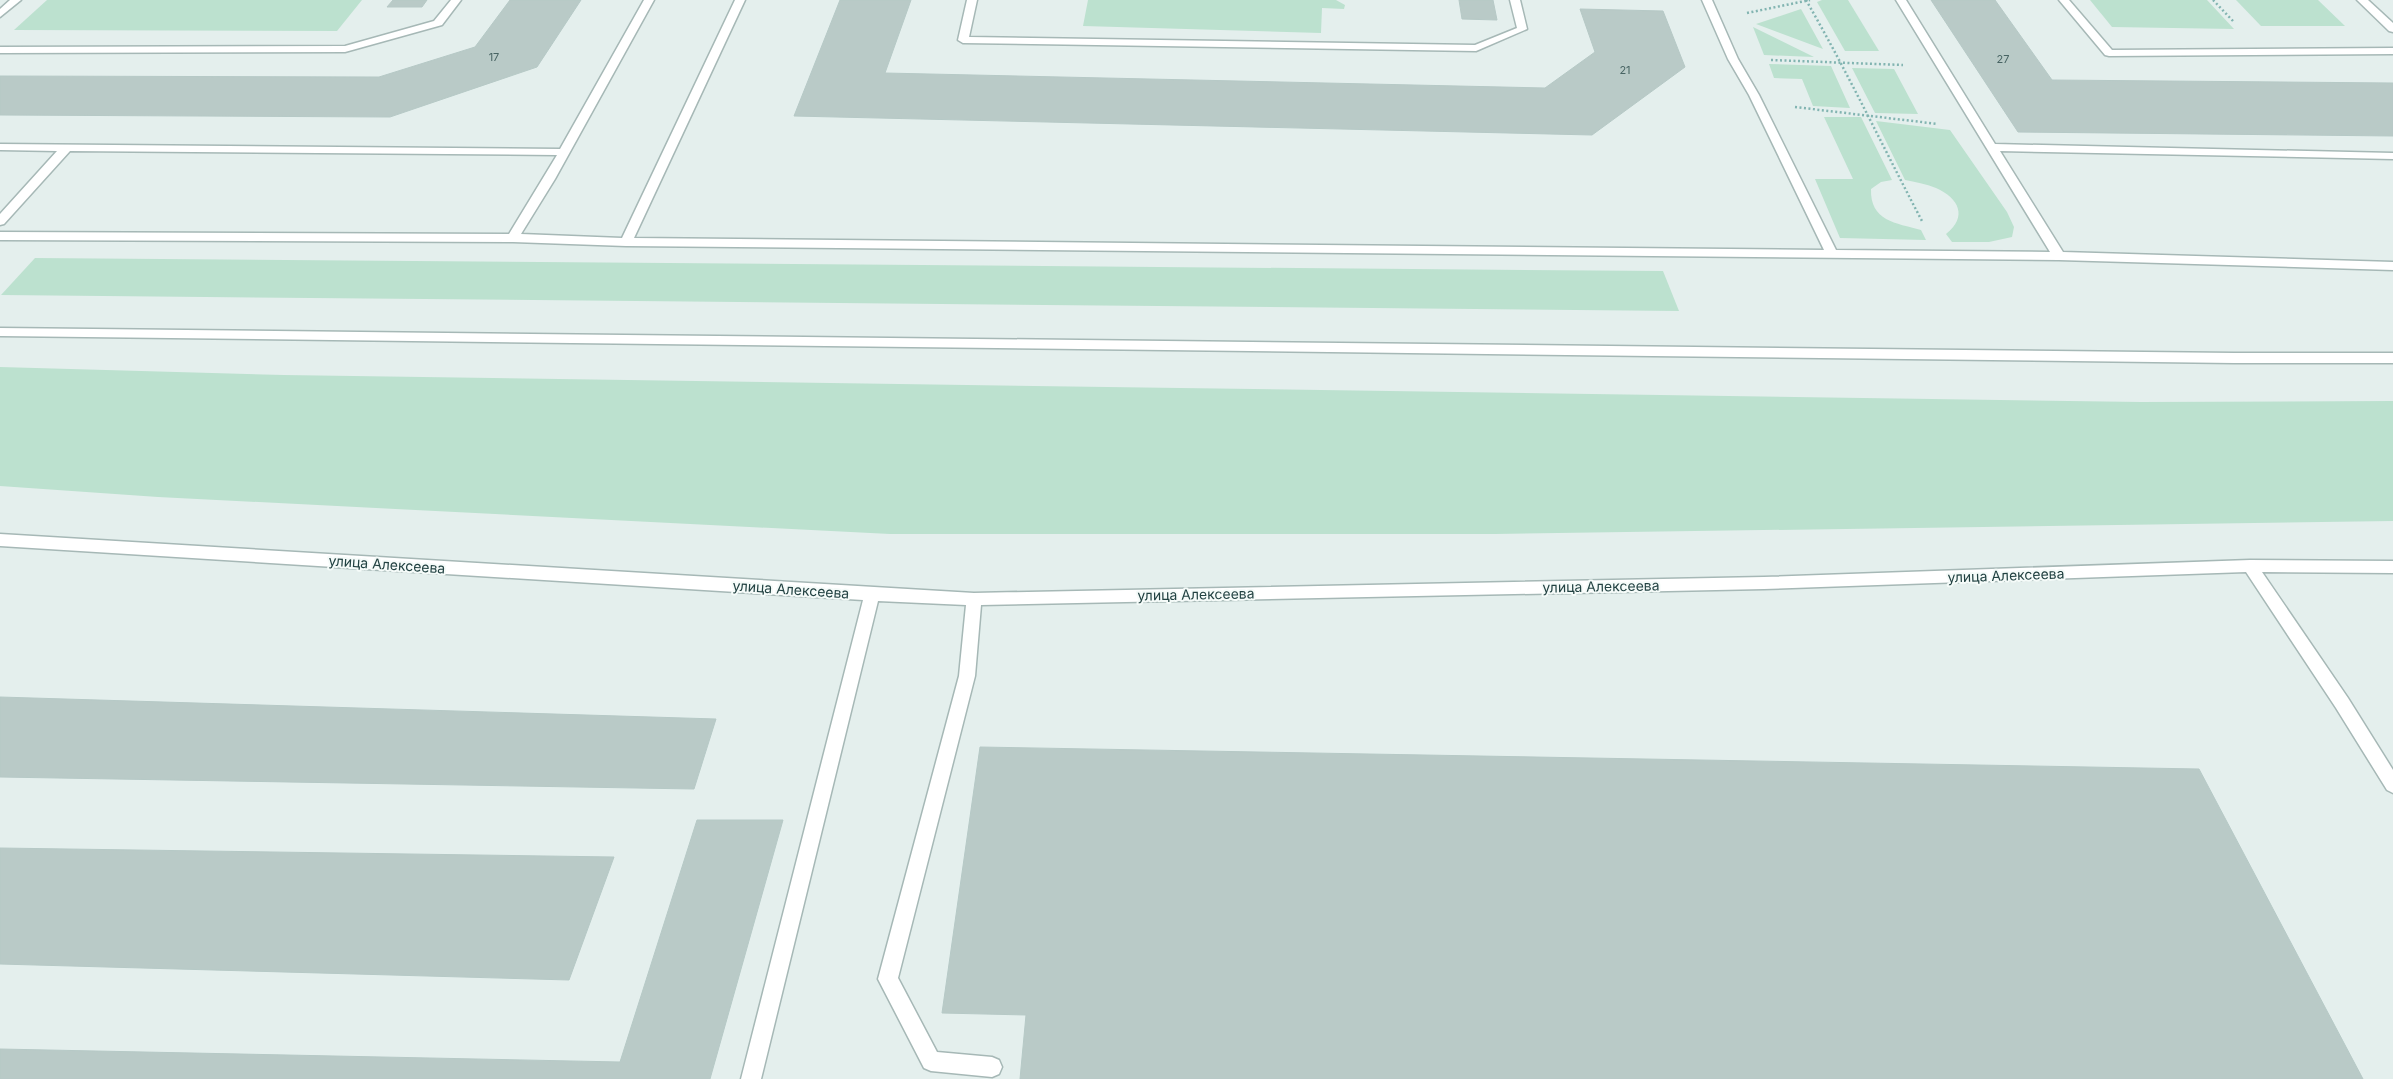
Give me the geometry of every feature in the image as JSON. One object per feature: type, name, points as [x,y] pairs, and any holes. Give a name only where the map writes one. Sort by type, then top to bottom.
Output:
[{"type":"street","points":[[0,14],[16,0]]},
{"type":"street","points":[[0,50],[345,49],[438,23],[456,0]]},
{"type":"street","points":[[513,238],[649,0]]},
{"type":"street","points":[[626,242],[740,0]]},
{"type":"street","points":[[972,0],[963,40],[1476,48],[1522,29],[1515,0]]},
{"type":"street","points":[[1707,0],[1733,59],[1754,95],[1832,254]]},
{"type":"street","points":[[1901,0],[2059,256]]},
{"type":"street","points":[[2064,0],[2109,53],[2393,51]]},
{"type":"street","points":[[2362,0],[2393,29]]},
{"type":"street","points":[[0,146],[563,152]]},
{"type":"street","points":[[0,221],[67,147]]},
{"type":"street","points":[[1992,147],[2393,156]]},
{"type":"street","points":[[0,236],[513,238],[626,242],[2059,256],[2393,266]]},
{"type":"street","points":[[0,332],[2234,358],[2393,358]]},
{"type":"street","name":"улица Алексеева","points":[[0,540],[974,599],[1764,583],[2250,566],[2393,567]]},
{"type":"street","points":[[2250,566],[2342,703],[2393,785]]},
{"type":"street","points":[[751,1079],[850,675],[872,594]]},
{"type":"street","points":[[974,599],[967,676],[888,980],[931,1061],[992,1067]]},
{"type":"path","points":[[1746,13],[1808,0],[1842,62],[1866,114],[1924,224]]},
{"type":"path","points":[[1769,60],[1907,65]]},
{"type":"path","points":[[1790,107],[1866,114],[1939,124]]},
{"type":"green space","points":[[47,0],[362,0],[337,31],[14,30]]},
{"type":"green space","points":[[1088,0],[1336,0],[1345,5],[1344,9],[1322,8],[1321,33],[1083,26]]},
{"type":"green space","points":[[1822,0],[1848,0],[1879,51],[1845,51],[1817,2]]},
{"type":"green space","points":[[2090,0],[2207,0],[2234,29],[2112,27]]},
{"type":"green space","points":[[2236,0],[2318,0],[2345,26],[2261,26]]},
{"type":"green space","points":[[1801,9],[1823,49],[1756,24]]},
{"type":"green space","points":[[1753,27],[1814,57],[1764,55]]},
{"type":"green space","points":[[1769,64],[1831,66],[1850,108],[1813,106],[1802,79],[1774,78]]},
{"type":"green space","points":[[1852,68],[1894,69],[1918,114],[1875,113]]},
{"type":"green space","points":[[1824,117],[1861,117],[1892,180],[1881,182],[1871,189],[1875,208],[1886,219],[1921,230],[1926,240],[1840,238],[1815,179],[1853,179]]},
{"type":"green space","points":[[1876,121],[1950,130],[2007,212],[2014,227],[2012,237],[1989,242],[1952,242],[1946,234],[1953,228],[1959,215],[1955,202],[1944,192],[1936,188],[1905,180]]},
{"type":"green space","points":[[35,258],[1663,271],[1679,311],[1,295]]},
{"type":"green space","points":[[0,367],[284,375],[2141,402],[2393,401],[2393,521],[1495,534],[890,534],[158,497],[0,486]]},
{"type":"building","points":[[393,0],[427,0],[422,7],[387,7]]},
{"type":"building","points":[[510,0],[581,0],[537,67],[390,117],[0,115],[0,76],[379,77],[475,47]]},
{"type":"building","points":[[840,0],[911,0],[885,73],[1545,88],[1595,52],[1580,9],[1663,11],[1685,67],[1592,135],[794,116]]},
{"type":"building","points":[[1459,0],[1493,0],[1497,20],[1462,19]]},
{"type":"building","points":[[1931,0],[1995,0],[2052,80],[2393,83],[2393,136],[2018,132]]},
{"type":"building","points":[[0,697],[716,719],[694,789],[0,777]]},
{"type":"building","points":[[980,747],[2199,769],[2363,1079],[1020,1079],[1026,1015],[942,1013]]},
{"type":"building","points":[[697,820],[783,820],[710,1079],[0,1079],[0,1049],[620,1062]]},
{"type":"building","points":[[0,848],[614,857],[569,980],[0,964]]}]
